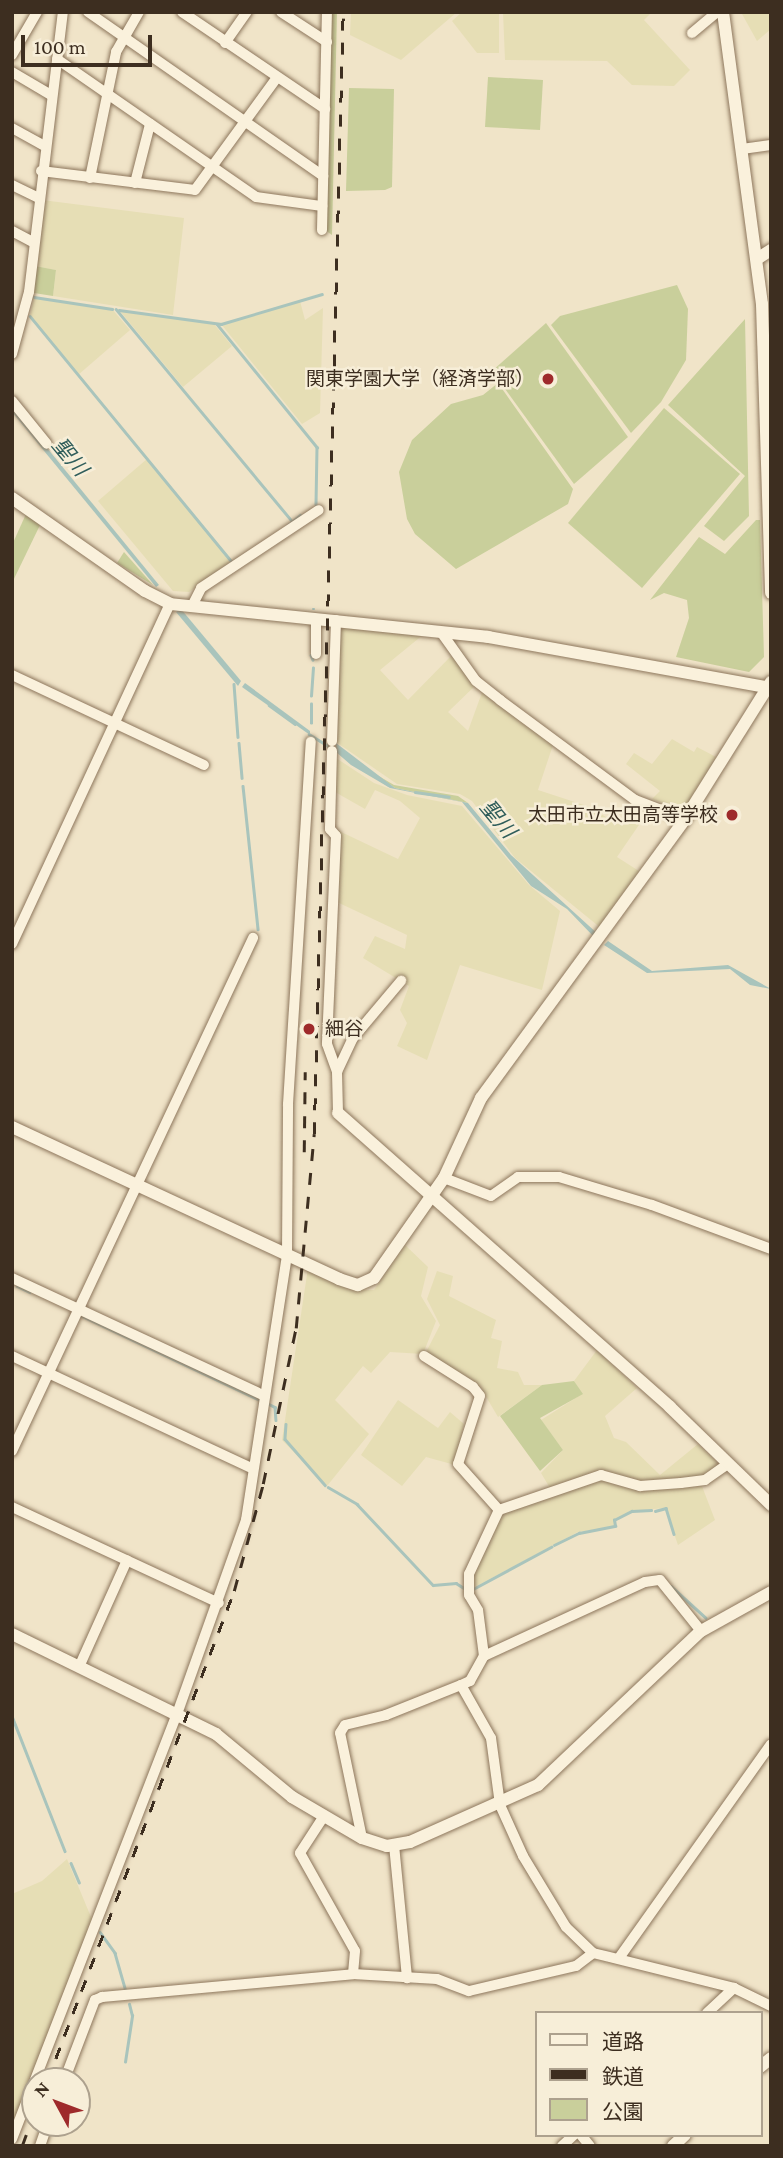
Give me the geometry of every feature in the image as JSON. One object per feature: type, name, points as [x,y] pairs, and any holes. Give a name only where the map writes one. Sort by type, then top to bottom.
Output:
[{"type":"street","points":[[12,55],[37,12]]},
{"type":"street","points":[[12,354],[26,311],[37,197],[63,12]]},
{"type":"street","points":[[89,12],[245,124],[323,176]]},
{"type":"street","points":[[90,178],[107,93],[123,37],[139,12]]},
{"type":"street","points":[[225,43],[247,12]]},
{"type":"street","points":[[281,12],[327,43]]},
{"type":"street","points":[[322,230],[327,12]]},
{"type":"street","points":[[692,33],[717,12]]},
{"type":"street","points":[[723,12],[766,308],[771,593]]},
{"type":"street","points":[[189,14],[276,79],[325,109]]},
{"type":"street","points":[[57,59],[256,197],[322,206]]},
{"type":"street","points":[[12,72],[51,95]]},
{"type":"street","points":[[41,171],[191,190],[213,169],[276,79]]},
{"type":"street","points":[[135,183],[150,124]]},
{"type":"street","points":[[12,128],[44,146]]},
{"type":"street","points":[[742,149],[771,145]]},
{"type":"street","points":[[12,185],[37,197]]},
{"type":"street","points":[[12,231],[33,242]]},
{"type":"street","points":[[757,259],[771,250]]},
{"type":"street","points":[[12,401],[47,444]]},
{"type":"street","points":[[12,498],[145,591],[170,604],[336,620],[538,645],[770,686],[685,819],[603,937],[481,1098],[444,1178],[374,1278],[358,1285],[287,1255],[12,1127]]},
{"type":"street","points":[[192,606],[201,588],[319,510]]},
{"type":"street","points":[[12,944],[170,604]]},
{"type":"street","points":[[316,619],[316,654]]},
{"type":"street","points":[[336,620],[330,829],[336,836],[327,1044],[337,1072],[338,1113],[771,1505]]},
{"type":"street","points":[[441,632],[476,681],[500,700],[635,800],[685,819]]},
{"type":"street","points":[[12,675],[204,765]]},
{"type":"street","points":[[12,2139],[219,1603],[246,1520],[287,1255],[288,1104],[312,742]]},
{"type":"street","points":[[12,1451],[253,939]]},
{"type":"street","points":[[337,1072],[353,1038],[401,981]]},
{"type":"street","points":[[444,1178],[491,1196],[518,1177],[559,1177],[652,1205],[771,1249]]},
{"type":"street","points":[[12,1278],[265,1396]]},
{"type":"street","points":[[12,1356],[253,1469]]},
{"type":"street","points":[[424,1356],[473,1387],[480,1396],[457,1464],[499,1510]]},
{"type":"street","points":[[484,1656],[478,1610],[469,1595],[469,1574],[499,1510],[601,1475],[640,1486],[688,1483],[705,1480],[728,1464]]},
{"type":"street","points":[[12,1507],[219,1603]]},
{"type":"street","points":[[79,1667],[127,1560]]},
{"type":"street","points":[[362,1838],[340,1733],[345,1725],[386,1715],[470,1681],[484,1656],[587,1605],[660,1580],[701,1630]]},
{"type":"street","points":[[12,1634],[216,1734],[292,1797],[362,1838],[394,1845],[500,1805],[538,1785],[701,1630],[771,1592]]},
{"type":"street","points":[[461,1685],[491,1738],[500,1805],[545,1896],[566,1927],[593,1953],[734,1988],[771,2006]]},
{"type":"street","points":[[619,1958],[771,1744]]},
{"type":"street","points":[[324,1816],[300,1853],[355,1951],[353,1973]]},
{"type":"street","points":[[394,1845],[407,1978]]},
{"type":"street","points":[[69,2067],[95,2000],[102,1997],[353,1973],[437,1979],[469,1991],[576,1966],[593,1953]]},
{"type":"street","points":[[709,2011],[734,1988]]},
{"type":"shaded area","points":[[351,12],[457,12],[401,60],[350,35]]},
{"type":"shaded area","points":[[462,12],[499,12],[499,53],[477,53],[452,21]]},
{"type":"shaded area","points":[[503,12],[652,12],[644,20],[690,70],[674,86],[632,85],[607,61],[505,60]]},
{"type":"shaded area","points":[[771,12],[771,29],[757,41],[742,14]]},
{"type":"shaded area","points":[[42,200],[184,218],[173,315],[53,296],[56,270],[35,266]]},
{"type":"shaded area","points":[[34,297],[112,309],[130,330],[78,375],[30,316]]},
{"type":"shaded area","points":[[300,301],[305,320],[323,308],[320,413],[302,424],[221,324]]},
{"type":"shaded area","points":[[119,310],[214,324],[232,346],[183,387]]},
{"type":"shaded area","points":[[147,459],[231,562],[189,592],[173,591],[98,501]]},
{"type":"shaded area","points":[[341,625],[424,634],[380,670],[408,700],[453,654],[478,683],[448,712],[468,731],[484,687],[553,745],[538,790],[590,807],[617,824],[643,819],[617,857],[642,873],[602,929],[515,858],[472,801],[460,794],[397,784],[336,742]]},
{"type":"shaded area","points":[[672,739],[694,752],[697,747],[718,758],[683,811],[652,799],[660,791],[626,764],[634,753],[652,764]]},
{"type":"shaded area","points":[[336,758],[374,783],[407,795],[462,806],[529,885],[560,911],[542,990],[460,965],[427,1060],[397,1046],[407,1023],[400,1010],[409,986],[363,958],[375,936],[405,949],[407,935],[337,902],[337,830],[398,859],[420,818],[400,801],[375,790],[365,809],[335,792]]},
{"type":"shaded area","points":[[405,1245],[428,1267],[421,1296],[436,1321],[423,1354],[390,1352],[371,1373],[363,1366],[335,1400],[369,1434],[327,1486],[282,1440],[308,1268],[354,1290],[374,1290]]},
{"type":"shaded area","points":[[437,1271],[453,1276],[449,1296],[496,1320],[491,1338],[502,1341],[497,1368],[518,1372],[524,1385],[542,1385],[498,1417],[481,1388],[424,1356],[440,1325],[427,1299]]},
{"type":"shaded area","points":[[597,1350],[637,1388],[605,1416],[614,1438],[626,1442],[660,1475],[698,1444],[721,1466],[700,1481],[715,1520],[678,1545],[665,1508],[632,1511],[614,1520],[615,1527],[578,1532],[469,1590],[471,1571],[500,1512],[600,1478],[644,1484],[601,1473],[550,1488],[541,1473],[563,1450],[541,1420],[582,1394],[574,1381]]},
{"type":"shaded area","points":[[398,1400],[438,1428],[450,1412],[464,1424],[455,1465],[426,1457],[402,1486],[361,1455]]},
{"type":"shaded area","points":[[67,1859],[93,1922],[37,2067],[21,2067],[21,2110],[12,2133],[12,1894],[42,1881]]},
{"type":"green space","points":[[331,12],[337,12],[332,235],[325,230]]},
{"type":"green space","points":[[488,77],[543,80],[540,130],[485,127]]},
{"type":"green space","points":[[349,88],[394,89],[392,187],[385,190],[346,191]]},
{"type":"green space","points":[[35,266],[56,270],[53,296],[34,293]]},
{"type":"green space","points":[[677,285],[688,309],[686,360],[661,402],[631,433],[551,325],[560,316]]},
{"type":"green space","points":[[745,319],[749,516],[724,541],[704,526],[745,476],[668,405]]},
{"type":"green space","points":[[546,323],[628,437],[574,484],[492,371]]},
{"type":"green space","points":[[498,383],[573,489],[568,504],[456,569],[415,534],[407,519],[399,472],[412,440],[451,404],[483,395]]},
{"type":"green space","points":[[664,408],[740,474],[642,588],[568,523]]},
{"type":"green space","points":[[26,514],[41,523],[12,583],[12,545]]},
{"type":"green space","points":[[756,520],[760,520],[764,657],[749,672],[676,657],[689,618],[687,600],[664,593],[650,600],[699,537],[725,554]]},
{"type":"green space","points":[[124,552],[153,585],[117,563]]},
{"type":"green space","points":[[377,775],[394,785],[458,796],[468,803],[395,788]]},
{"type":"green space","points":[[574,1381],[583,1394],[540,1418],[563,1450],[540,1471],[500,1416],[542,1385]]},
{"type":"water","points":[[12,405],[159,585],[156,587],[12,412]]},
{"type":"water","points":[[181,609],[241,681],[238,686],[176,612]]},
{"type":"water","points":[[245,683],[310,731],[310,735],[242,687]]},
{"type":"water","points":[[336,743],[395,788],[468,803],[511,855],[599,935],[596,939],[567,909],[531,886],[462,802],[390,788],[351,765],[336,752]]},
{"type":"water","points":[[608,941],[652,971],[728,965],[771,989],[750,985],[730,969],[647,973],[604,945]]},
{"type":"waterway","points":[[119,310],[221,324],[322,294]]},
{"type":"waterway","points":[[34,297],[112,309]]},
{"type":"waterway","points":[[116,309],[292,521]]},
{"type":"waterway","points":[[30,316],[232,562]]},
{"type":"waterway","points":[[217,324],[317,447],[316,504]]},
{"type":"waterway","points":[[287,526],[300,515]]},
{"type":"waterway","points":[[311,655],[313,660]]},
{"type":"waterway","points":[[311,696],[313,668]]},
{"type":"waterway","points":[[234,684],[238,737]]},
{"type":"waterway","points":[[311,704],[311,723]]},
{"type":"waterway","name":"聖川","points":[[269,705],[295,724]]},
{"type":"waterway","name":"聖川","points":[[309,734],[333,749]]},
{"type":"waterway","points":[[239,743],[242,778]]},
{"type":"waterway","name":"聖川","points":[[377,777],[389,785]]},
{"type":"waterway","points":[[243,786],[258,929]]},
{"type":"waterway","name":"聖川","points":[[415,792],[449,797]]},
{"type":"waterway","points":[[17,1286],[30,1292]]},
{"type":"waterway","points":[[80,1315],[260,1400]]},
{"type":"waterway","points":[[269,1404],[275,1407],[276,1420]]},
{"type":"waterway","points":[[286,1424],[285,1439],[325,1485]]},
{"type":"waterway","points":[[328,1487],[357,1504],[433,1585],[456,1583],[467,1590]]},
{"type":"waterway","points":[[655,1511],[666,1508],[674,1534]]},
{"type":"waterway","points":[[554,1545],[579,1533],[615,1526],[614,1520],[632,1511],[651,1510]]},
{"type":"waterway","points":[[473,1589],[551,1547]]},
{"type":"waterway","points":[[671,1586],[706,1618]]},
{"type":"waterway","points":[[12,1716],[65,1851]]},
{"type":"waterway","points":[[71,1863],[79,1882]]},
{"type":"waterway","points":[[100,1932],[115,1953],[125,1989]]},
{"type":"waterway","points":[[125,2062],[132,2016],[129,2004]]},
{"type":"railway","points":[[52,2067],[234,1591],[263,1484],[296,1328],[314,1134],[343,12]]},
{"type":"railway","points":[[304,1152],[305,1072]]},
{"type":"railway","points":[[22,2146],[25,2137]]},
{"type":"place","name":"関東学園大学（経済学部）","points":[[548,379]]},
{"type":"place","name":"太田市立太田高等学校","points":[[732,815]]},
{"type":"place","name":"細谷","points":[[309,1029]]}]
